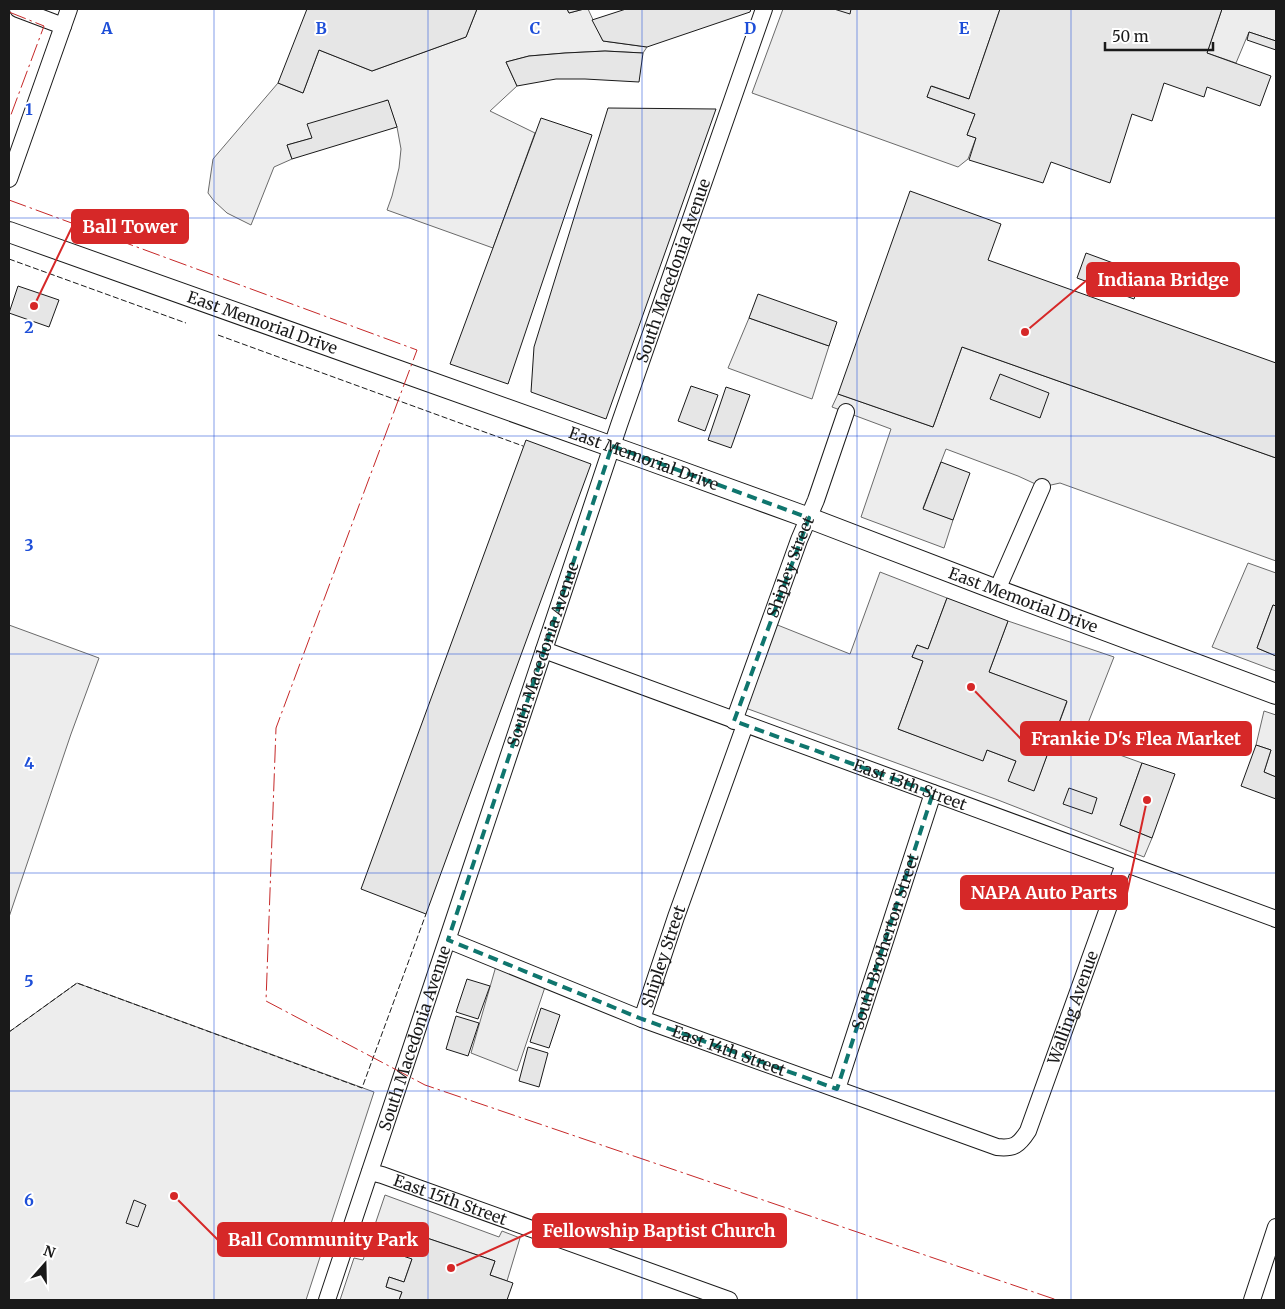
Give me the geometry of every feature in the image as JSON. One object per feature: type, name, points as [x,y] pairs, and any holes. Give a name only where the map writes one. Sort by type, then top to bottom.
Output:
[{"type":"main road","name":"East Memorial Drive","points":[[9,232],[612,446],[1276,694]]},
{"type":"street","points":[[18,9],[63,26]]},
{"type":"street","points":[[9,178],[69,9]]},
{"type":"street","name":"South Macedonia Avenue","points":[[327,1300],[644,350],[764,9]]},
{"type":"street","name":"Shipley Street","points":[[642,1019],[799,540],[816,500],[846,412]]},
{"type":"street","points":[[997,590],[1042,487]]},
{"type":"street","name":"East 13th Street","points":[[544,650],[1276,920]]},
{"type":"street","name":"South Brotherton Street","points":[[836,1089],[933,793]]},
{"type":"street","name":"Walling Avenue","points":[[1015,1146],[1022,1141],[1028,1131],[1124,864]]},
{"type":"street","name":"East 14th Street","points":[[448,940],[642,1019],[997,1147],[1015,1146]]},
{"type":"street","name":"East 15th Street","points":[[370,1172],[729,1300]]},
{"type":"street","points":[[1252,1300],[1276,1228]]},
{"type":"highlighted area","points":[[612,446],[809,518],[734,721],[933,793],[837,1089],[642,1019],[448,940]]},
{"type":"shaded area","points":[[477,9],[567,9],[569,13],[588,9],[603,41],[647,47],[643,53],[605,51],[565,53],[529,56],[506,62],[517,86],[490,111],[535,133],[493,248],[387,210],[399,168],[401,149],[397,127],[387,100],[312,138],[287,145],[292,159],[274,167],[251,225],[227,213],[208,193],[213,159],[278,83],[303,93],[319,50],[372,71],[466,37]]},
{"type":"shaded area","points":[[783,9],[1000,9],[969,99],[932,86],[927,97],[975,114],[967,135],[976,138],[968,159],[958,167],[752,93]]},
{"type":"shaded area","points":[[1222,9],[1276,9],[1276,41],[1249,32],[1236,63],[1207,53]]},
{"type":"shaded area","points":[[749,318],[829,346],[812,399],[728,368]]},
{"type":"shaded area","points":[[962,347],[1276,458],[1276,561],[1060,483],[1042,487],[946,449],[923,508],[953,520],[944,548],[861,517],[891,429],[832,407],[838,394],[933,427]]},
{"type":"shaded area","points":[[1248,563],[1276,573],[1276,606],[1273,605],[1257,648],[1276,656],[1276,671],[1212,647]]},
{"type":"shaded area","points":[[880,572],[947,598],[928,649],[917,645],[912,657],[923,661],[898,729],[983,760],[987,750],[1016,761],[1009,781],[1034,790],[1067,702],[989,672],[1008,621],[1114,657],[1081,741],[1142,763],[1120,825],[1152,838],[1144,857],[998,800],[740,706],[770,622],[850,654]]},
{"type":"shaded area","points":[[9,625],[99,658],[71,734],[9,917]]},
{"type":"shaded area","points":[[1264,711],[1276,715],[1276,777],[1264,772],[1271,750],[1256,745]]},
{"type":"shaded area","points":[[496,966],[546,984],[517,1071],[471,1053]]},
{"type":"shaded area","points":[[77,983],[374,1092],[306,1300],[9,1300],[9,1032]]},
{"type":"shaded area","points":[[385,1195],[499,1237],[502,1231],[520,1238],[507,1281],[490,1275],[495,1261],[418,1235],[417,1239],[410,1237],[412,1259],[404,1282],[389,1277],[386,1287],[402,1292],[399,1300],[340,1300],[354,1258],[363,1260]]},
{"type":"building","points":[[307,9],[477,9],[466,37],[372,71],[319,50],[303,93],[278,83]]},
{"type":"building","points":[[567,9],[584,9],[569,13]]},
{"type":"building","points":[[626,9],[751,9],[750,12],[647,47],[603,41],[592,20]]},
{"type":"building","points":[[834,9],[851,9],[850,14]]},
{"type":"building","points":[[1000,9],[1222,9],[1207,53],[1271,76],[1260,106],[1207,87],[1204,97],[1164,83],[1152,121],[1132,114],[1110,183],[1051,162],[1043,183],[969,160],[976,138],[967,135],[975,114],[927,97],[931,86],[969,99]]},
{"type":"building","points":[[1249,32],[1276,41],[1276,50],[1247,40]]},
{"type":"building","points":[[605,51],[643,53],[639,82],[556,79],[517,86],[506,62],[529,56]]},
{"type":"building","points":[[388,100],[397,127],[292,159],[287,145],[312,138],[307,124]]},
{"type":"building","points":[[608,108],[716,109],[606,419],[531,392],[534,347]]},
{"type":"building","points":[[541,118],[592,135],[508,384],[450,364]]},
{"type":"building","points":[[910,191],[1001,224],[988,260],[1276,363],[1276,458],[962,347],[933,427],[838,394]]},
{"type":"building","points":[[1086,253],[1143,274],[1134,299],[1077,278]]},
{"type":"building","points":[[18,286],[59,300],[49,327],[9,313]]},
{"type":"building","points":[[758,294],[837,322],[829,346],[749,318]]},
{"type":"building","points":[[1000,374],[1049,393],[1040,418],[990,399]]},
{"type":"building","points":[[691,386],[718,395],[705,431],[678,421]]},
{"type":"building","points":[[726,387],[750,395],[731,448],[708,440]]},
{"type":"building","points":[[526,440],[591,464],[426,914],[361,889]]},
{"type":"building","points":[[941,462],[970,473],[953,520],[923,509]]},
{"type":"building","points":[[947,598],[1008,621],[989,672],[1067,701],[1034,791],[1008,781],[1016,761],[987,750],[983,761],[898,729],[923,661],[912,657],[917,645],[928,649]]},
{"type":"building","points":[[1273,605],[1276,606],[1276,656],[1257,648]]},
{"type":"building","points":[[1256,745],[1271,750],[1264,772],[1276,777],[1276,799],[1241,786]]},
{"type":"building","points":[[1142,763],[1175,774],[1152,838],[1120,825]]},
{"type":"building","points":[[1069,788],[1097,798],[1092,814],[1063,804]]},
{"type":"building","points":[[467,979],[490,986],[478,1019],[456,1012]]},
{"type":"building","points":[[541,1008],[560,1015],[549,1048],[530,1042]]},
{"type":"building","points":[[456,1016],[479,1023],[468,1056],[446,1049]]},
{"type":"building","points":[[528,1047],[548,1053],[539,1087],[519,1081]]},
{"type":"building","points":[[134,1200],[146,1205],[138,1227],[126,1223]]},
{"type":"building","points":[[418,1235],[495,1261],[490,1275],[513,1283],[507,1300],[399,1300],[402,1292],[386,1287],[389,1277],[404,1282],[412,1259],[403,1256],[410,1236],[417,1239]]},
{"type":"fence","points":[[9,259],[186,323]]},
{"type":"fence","points":[[218,335],[523,446]]},
{"type":"fence","points":[[9,1032],[77,983],[362,1088],[426,914]]},
{"type":"power","points":[[9,12],[44,26],[9,120]]},
{"type":"power","points":[[9,200],[417,350],[276,728],[266,1001],[425,1085],[1057,1300]]},
{"type":"place","name":"Ball Tower","points":[[34,306]]},
{"type":"place","name":"Indiana Bridge","points":[[1025,332]]},
{"type":"place","name":"Frankie D's Flea Market","points":[[971,687]]},
{"type":"place","name":"NAPA Auto Parts","points":[[1147,800]]},
{"type":"place","name":"Ball Community Park","points":[[174,1196]]},
{"type":"place","name":"Fellowship Baptist Church","points":[[451,1268]]}]
